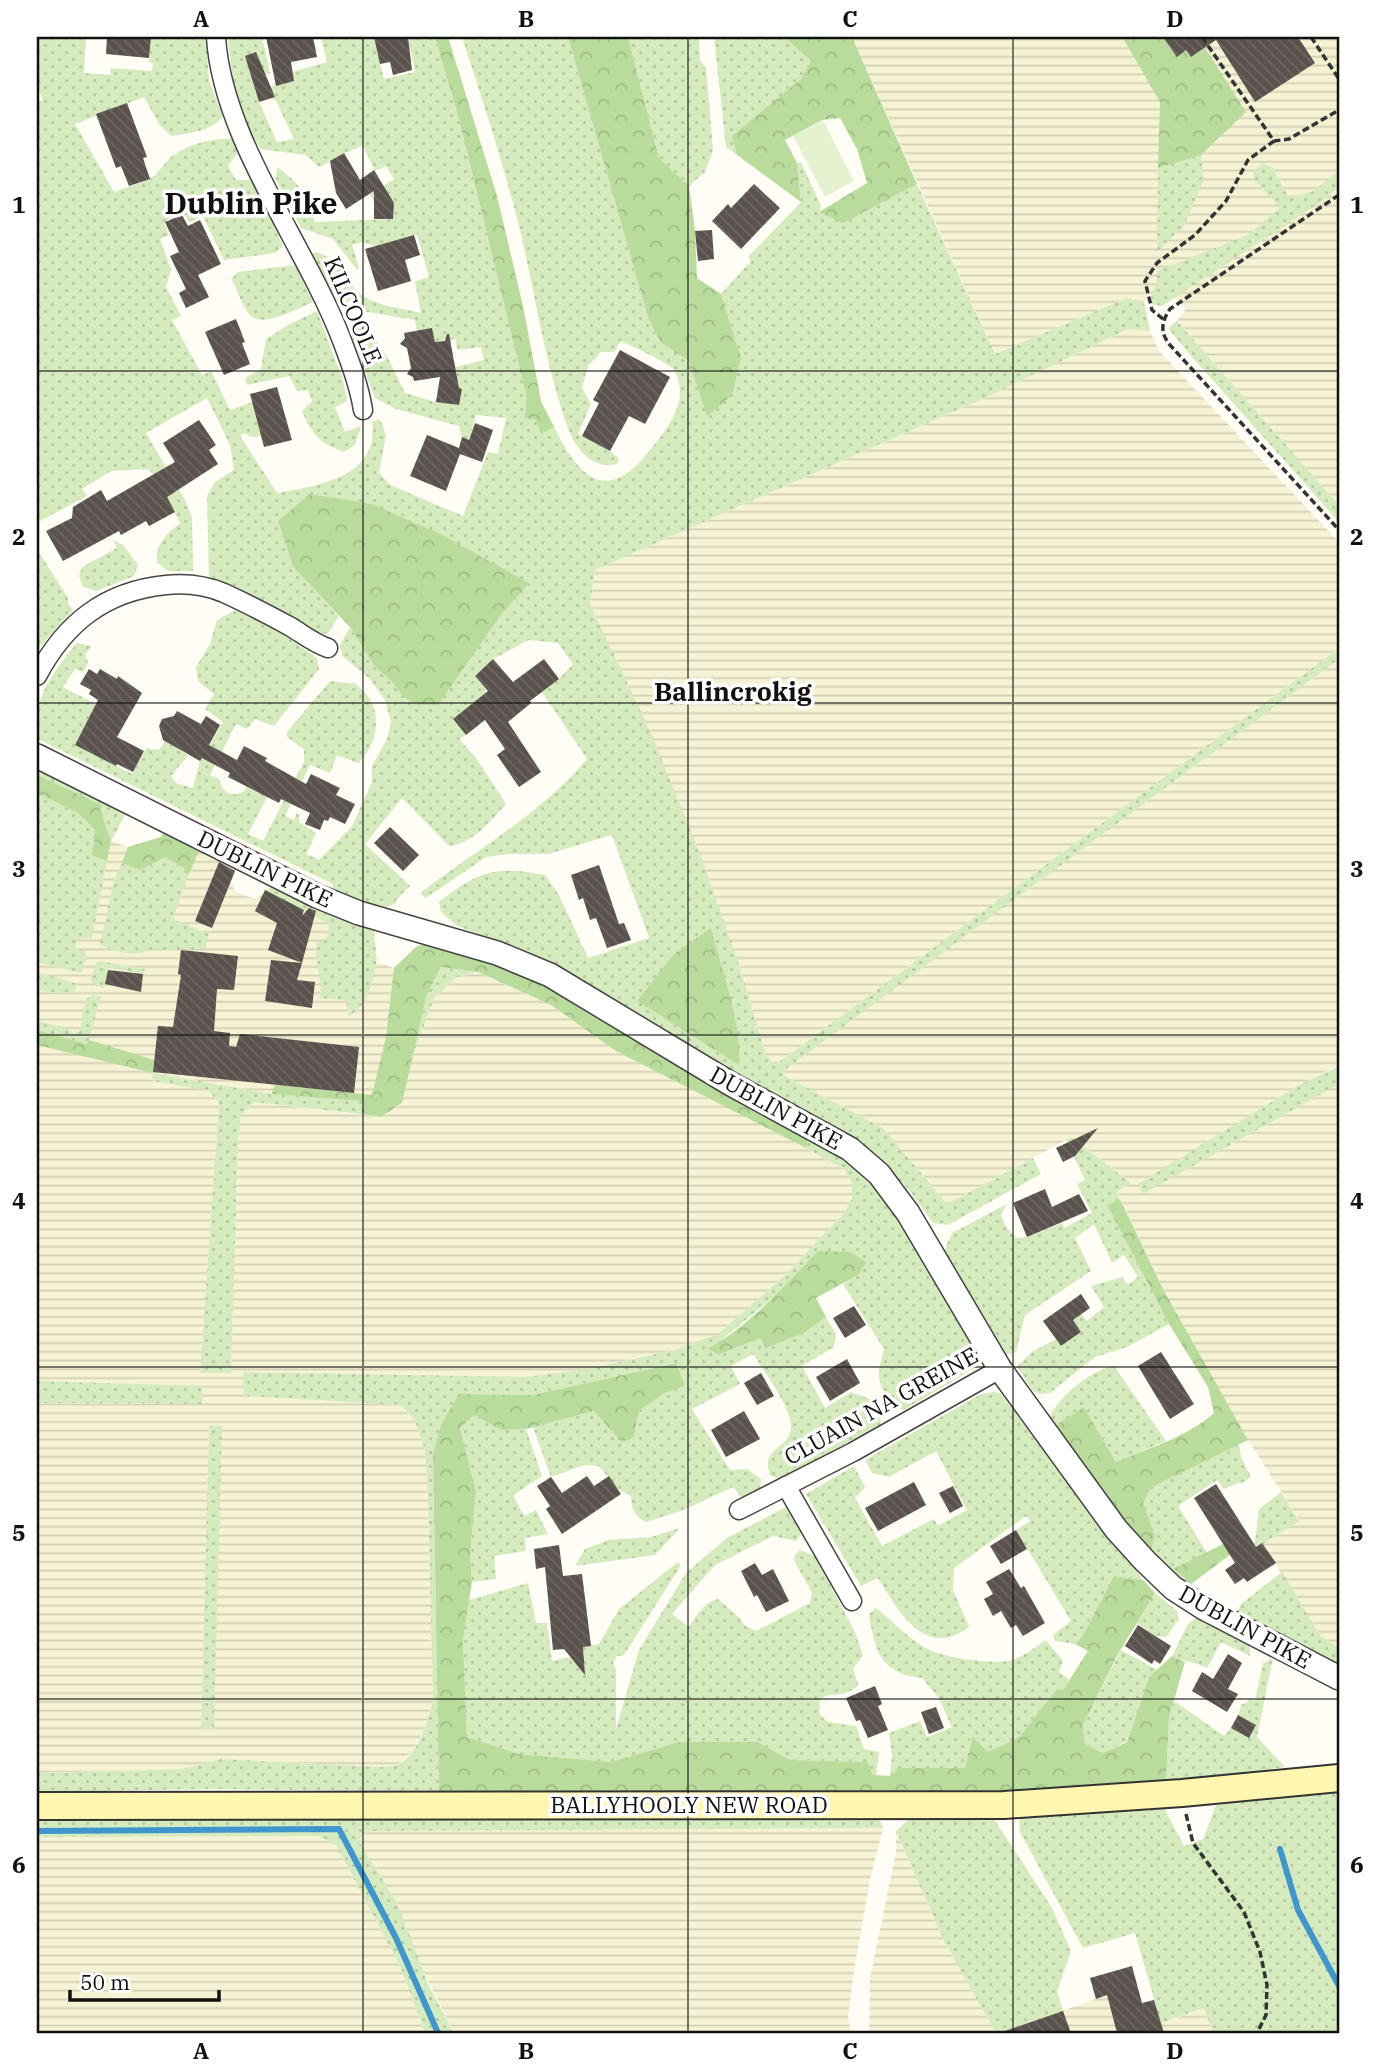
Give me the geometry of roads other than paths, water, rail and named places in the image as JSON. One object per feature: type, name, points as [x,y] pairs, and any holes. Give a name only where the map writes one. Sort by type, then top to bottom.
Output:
[{"type":"main road","name":"BALLYHOOLY NEW ROAD","points":[[37,1806],[1004,1805],[1182,1793],[1339,1778]]},
{"type":"street","name":"KILCOOLE","points":[[216,37],[217,60],[226,95],[254,161],[329,310],[358,383],[363,410]]},
{"type":"street","points":[[37,676],[49,654],[87,613],[125,592],[151,586],[200,585],[223,592],[292,628],[314,643],[328,648]]},
{"type":"street","name":"DUBLIN PIKE","points":[[37,756],[317,896],[359,912],[497,953],[550,975],[731,1084],[850,1149],[879,1174],[908,1213],[1000,1369],[1116,1529],[1145,1562],[1173,1588],[1203,1608],[1339,1678]]},
{"type":"street","name":"CLUAIN NA GREINE","points":[[739,1510],[1000,1369]]},
{"type":"street","name":"CLUAIN NA GREINE","points":[[786,1486],[852,1601]]},
{"type":"waterway","points":[[37,1831],[339,1829],[396,1938],[438,2033]]},
{"type":"waterway","points":[[1280,1849],[1298,1910],[1339,1986]]},
{"type":"district","name":"Dublin Pike","points":[[251,204]]},
{"type":"district","name":"Ballincrokig","points":[[733,692]]}]
